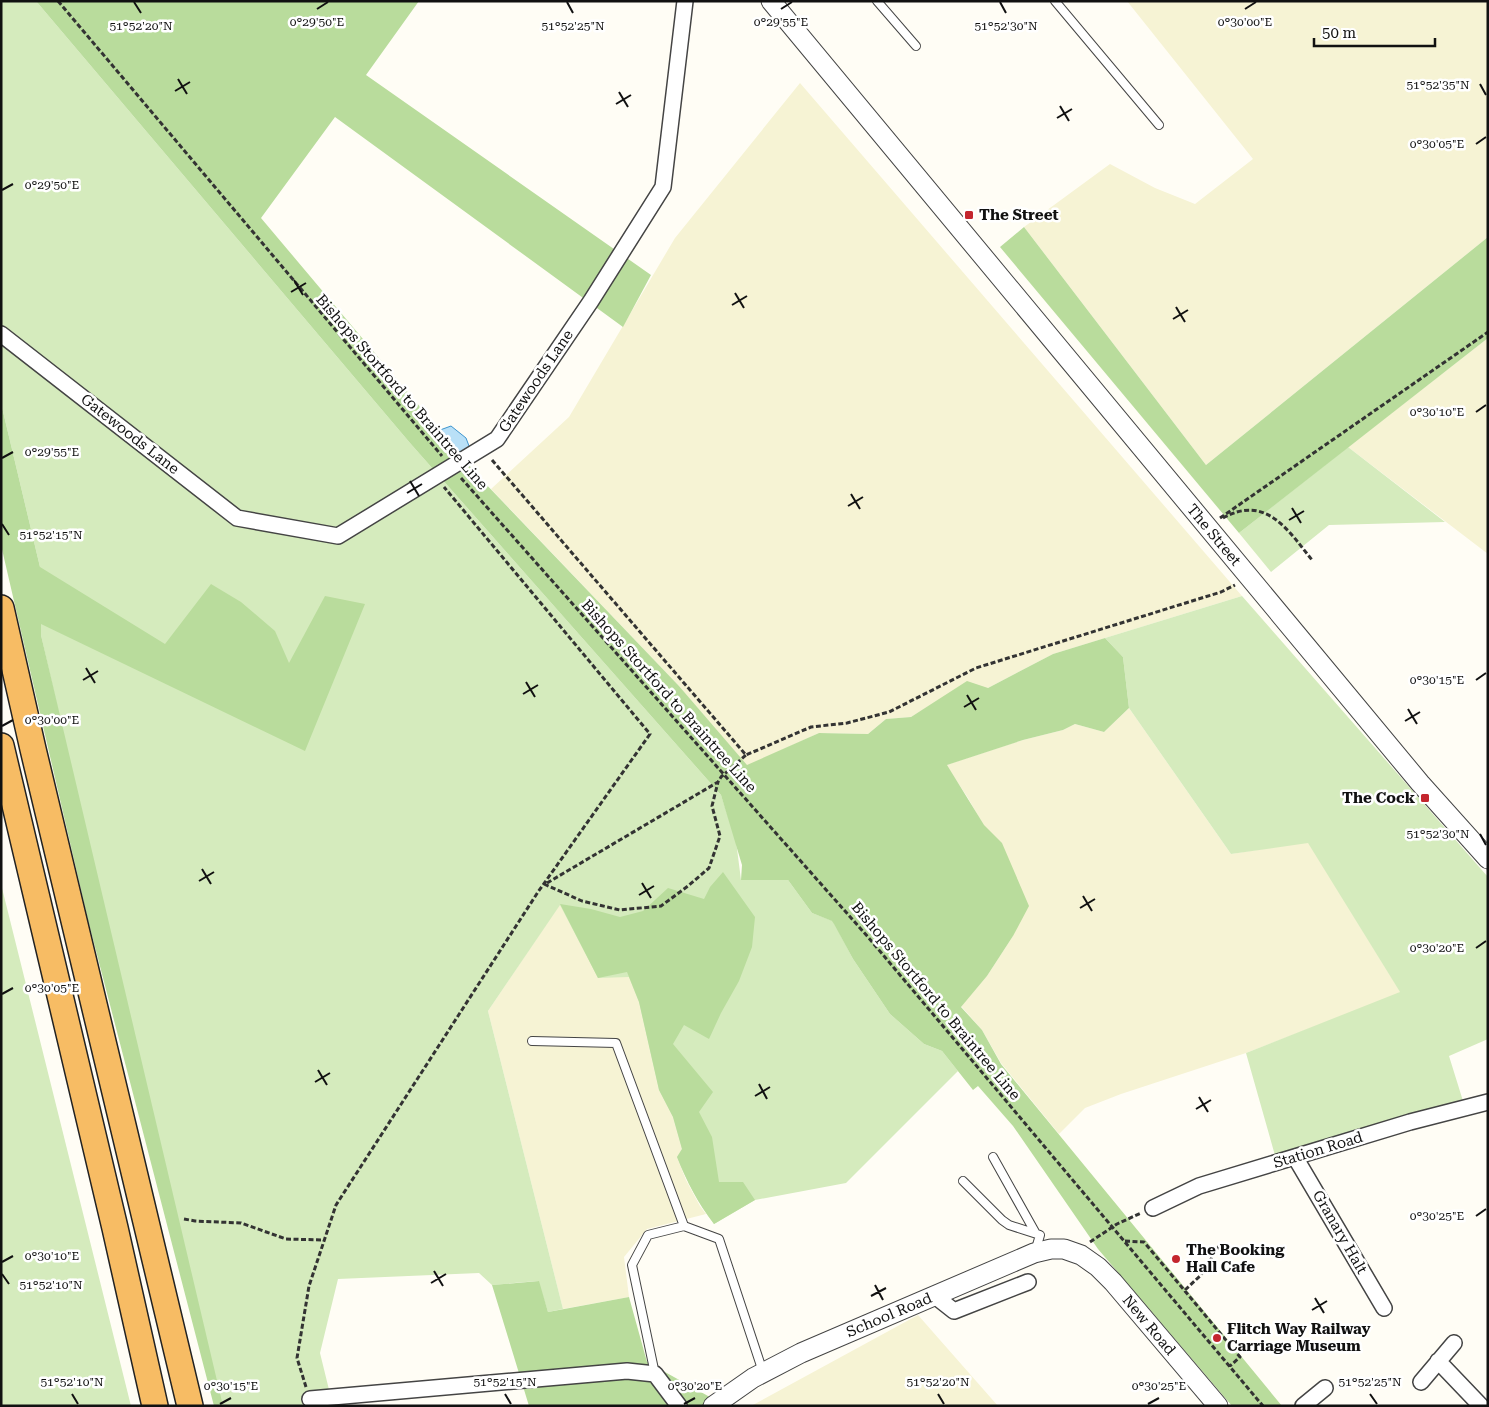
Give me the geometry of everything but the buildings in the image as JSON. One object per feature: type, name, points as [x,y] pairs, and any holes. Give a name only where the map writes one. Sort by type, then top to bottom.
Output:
[{"type":"highway","points":[[1,608],[190,1406]]},
{"type":"highway","points":[[1,746],[155,1406]]},
{"type":"street","name":"Gatewoods Lane","points":[[1,334],[237,518],[338,536],[497,439],[591,301],[663,187],[685,1]]},
{"type":"street","name":"The Street","points":[[771,1],[1420,783],[1488,859]]},
{"type":"street","name":"Station Road","points":[[1153,1208],[1199,1186],[1410,1122],[1488,1102]]},
{"type":"street","name":"Granary Halt","points":[[1295,1157],[1384,1308]]},
{"type":"street","name":"School Road","points":[[713,1406],[764,1372],[812,1348],[1034,1254],[1059,1248],[1074,1251]]},
{"type":"street","name":"New Road","points":[[1074,1251],[1106,1274],[1218,1406]]},
{"type":"street","points":[[935,1296],[954,1310],[1028,1282]]},
{"type":"street","points":[[1422,1382],[1454,1343]]},
{"type":"street","points":[[1438,1361],[1481,1406]]},
{"type":"street","points":[[310,1399],[627,1371],[655,1374],[679,1406]]},
{"type":"street","points":[[1303,1406],[1325,1388]]},
{"type":"lane","points":[[877,1],[916,46]]},
{"type":"lane","points":[[1056,1],[1159,125]]},
{"type":"lane","points":[[532,1041],[616,1042],[684,1226]]},
{"type":"lane","points":[[993,1157],[1035,1232]]},
{"type":"lane","points":[[963,1181],[1009,1225],[1040,1235],[1034,1254]]},
{"type":"lane","points":[[655,1374],[632,1265],[648,1235],[684,1226],[719,1239],[764,1372]]},
{"type":"path","name":"Bishops Stortford to Braintree Line","points":[[58,1],[451,467],[868,937],[1263,1406]]},
{"type":"path","points":[[1207,527],[1488,332]]},
{"type":"path","points":[[481,448],[746,755]]},
{"type":"path","points":[[310,1399],[297,1358],[309,1286],[336,1205],[544,884],[650,734],[435,476]]},
{"type":"path","points":[[1207,527],[1235,512],[1254,509],[1270,515],[1285,526],[1312,560]]},
{"type":"path","points":[[544,884],[718,782],[746,755],[811,727],[847,723],[890,712],[976,668],[1221,592],[1250,578]]},
{"type":"path","points":[[544,884],[582,901],[620,910],[661,906],[709,868],[720,836],[712,806],[718,782]]},
{"type":"path","points":[[1074,1251],[1113,1227],[1153,1208]]},
{"type":"path","points":[[184,1219],[241,1223],[286,1240],[324,1240]]},
{"type":"path","points":[[1124,1241],[1144,1242],[1240,1357],[1230,1366]]},
{"type":"path","points":[[1184,1290],[1201,1275],[1219,1246]]},
{"type":"shaded area","points":[[1127,1],[1488,1],[1488,237],[1206,465],[1024,227],[1110,164],[1155,188],[1195,204],[1253,159]]},
{"type":"shaded area","points":[[800,83],[1242,596],[1053,654],[988,688],[937,701],[911,717],[886,719],[868,734],[819,733],[747,766],[679,686],[491,489],[569,417],[675,238]]},
{"type":"shaded area","points":[[1488,338],[1488,554],[1348,447]]},
{"type":"shaded area","points":[[1129,708],[1231,854],[1308,842],[1401,993],[1246,1053],[1121,1094],[1085,1108],[1059,1134],[1001,1063],[982,1030],[961,1006],[987,976],[1013,936],[986,830],[946,765],[1023,740],[1063,730],[1075,724],[1104,732]]},
{"type":"shaded area","points":[[560,904],[585,952],[629,976],[639,1002],[659,1090],[673,1117],[682,1149],[677,1157],[686,1180],[706,1214],[647,1229],[624,1257],[629,1297],[563,1309],[488,1011]]},
{"type":"shaded area","points":[[918,1315],[998,1406],[751,1406]]},
{"type":"green space","points":[[1,1],[36,1],[410,443],[721,795],[736,841],[741,880],[788,880],[812,913],[833,921],[853,959],[890,1014],[924,1044],[942,1051],[958,1071],[846,1183],[755,1200],[714,1224],[693,1192],[677,1157],[682,1149],[673,1117],[659,1090],[639,1002],[629,977],[598,978],[560,905],[488,1011],[563,1309],[548,1312],[538,1281],[492,1285],[479,1273],[338,1279],[320,1353],[333,1406],[216,1406],[41,635],[40,567],[1,403]]},
{"type":"green space","points":[[36,1],[419,1],[366,75],[651,275],[623,327],[335,117],[261,218],[480,478],[679,686],[747,765],[819,733],[868,734],[886,719],[911,717],[967,681],[988,688],[1053,654],[1105,638],[1123,657],[1129,708],[1104,732],[1075,724],[1063,730],[1023,740],[947,765],[984,825],[1002,843],[1029,906],[1013,936],[987,976],[961,1007],[982,1030],[1001,1064],[1282,1406],[1232,1406],[1098,1249],[1013,1126],[978,1086],[973,1090],[942,1051],[924,1044],[890,1014],[853,959],[832,921],[812,913],[788,880],[741,880],[742,865],[721,795],[410,443]]},
{"type":"green space","points":[[1024,227],[1206,465],[1488,237],[1488,338],[1239,533],[1000,247]]},
{"type":"green space","points":[[1,403],[40,567],[165,644],[211,584],[241,602],[275,631],[289,663],[325,596],[365,604],[305,751],[41,624],[41,635],[223,1406],[214,1406],[88,920],[1,545]]},
{"type":"green space","points":[[1348,447],[1445,522],[1329,525],[1271,572],[1239,533]]},
{"type":"green space","points":[[1242,596],[1488,877],[1488,1039],[1449,1056],[1463,1101],[1276,1159],[1246,1053],[1400,992],[1308,843],[1231,854],[1129,708],[1123,657],[1105,638]]},
{"type":"green space","points":[[723,872],[755,917],[752,947],[739,981],[709,1039],[684,1025],[673,1044],[713,1092],[699,1112],[712,1137],[719,1182],[743,1182],[755,1200],[714,1224],[693,1192],[677,1157],[682,1149],[673,1117],[659,1090],[639,1002],[627,972],[598,978],[560,904],[591,909],[620,917],[643,911],[668,888],[704,899],[710,887]]},
{"type":"green space","points":[[1,884],[131,1406],[1,1406]]},
{"type":"green space","points":[[539,1281],[548,1312],[629,1297],[647,1362],[726,1406],[529,1406],[492,1285]]},
{"type":"water","points":[[451,426],[466,438],[469,446],[463,454],[455,459],[435,437],[440,430]]},
{"type":"place","name":"The Street","points":[[969,215]]},
{"type":"place","name":"The Cock","points":[[1425,798]]},
{"type":"place","name":"The Booking Hall Cafe","points":[[1176,1259]]},
{"type":"place","name":"Flitch Way Railway Carriage Museum","points":[[1217,1338]]}]
